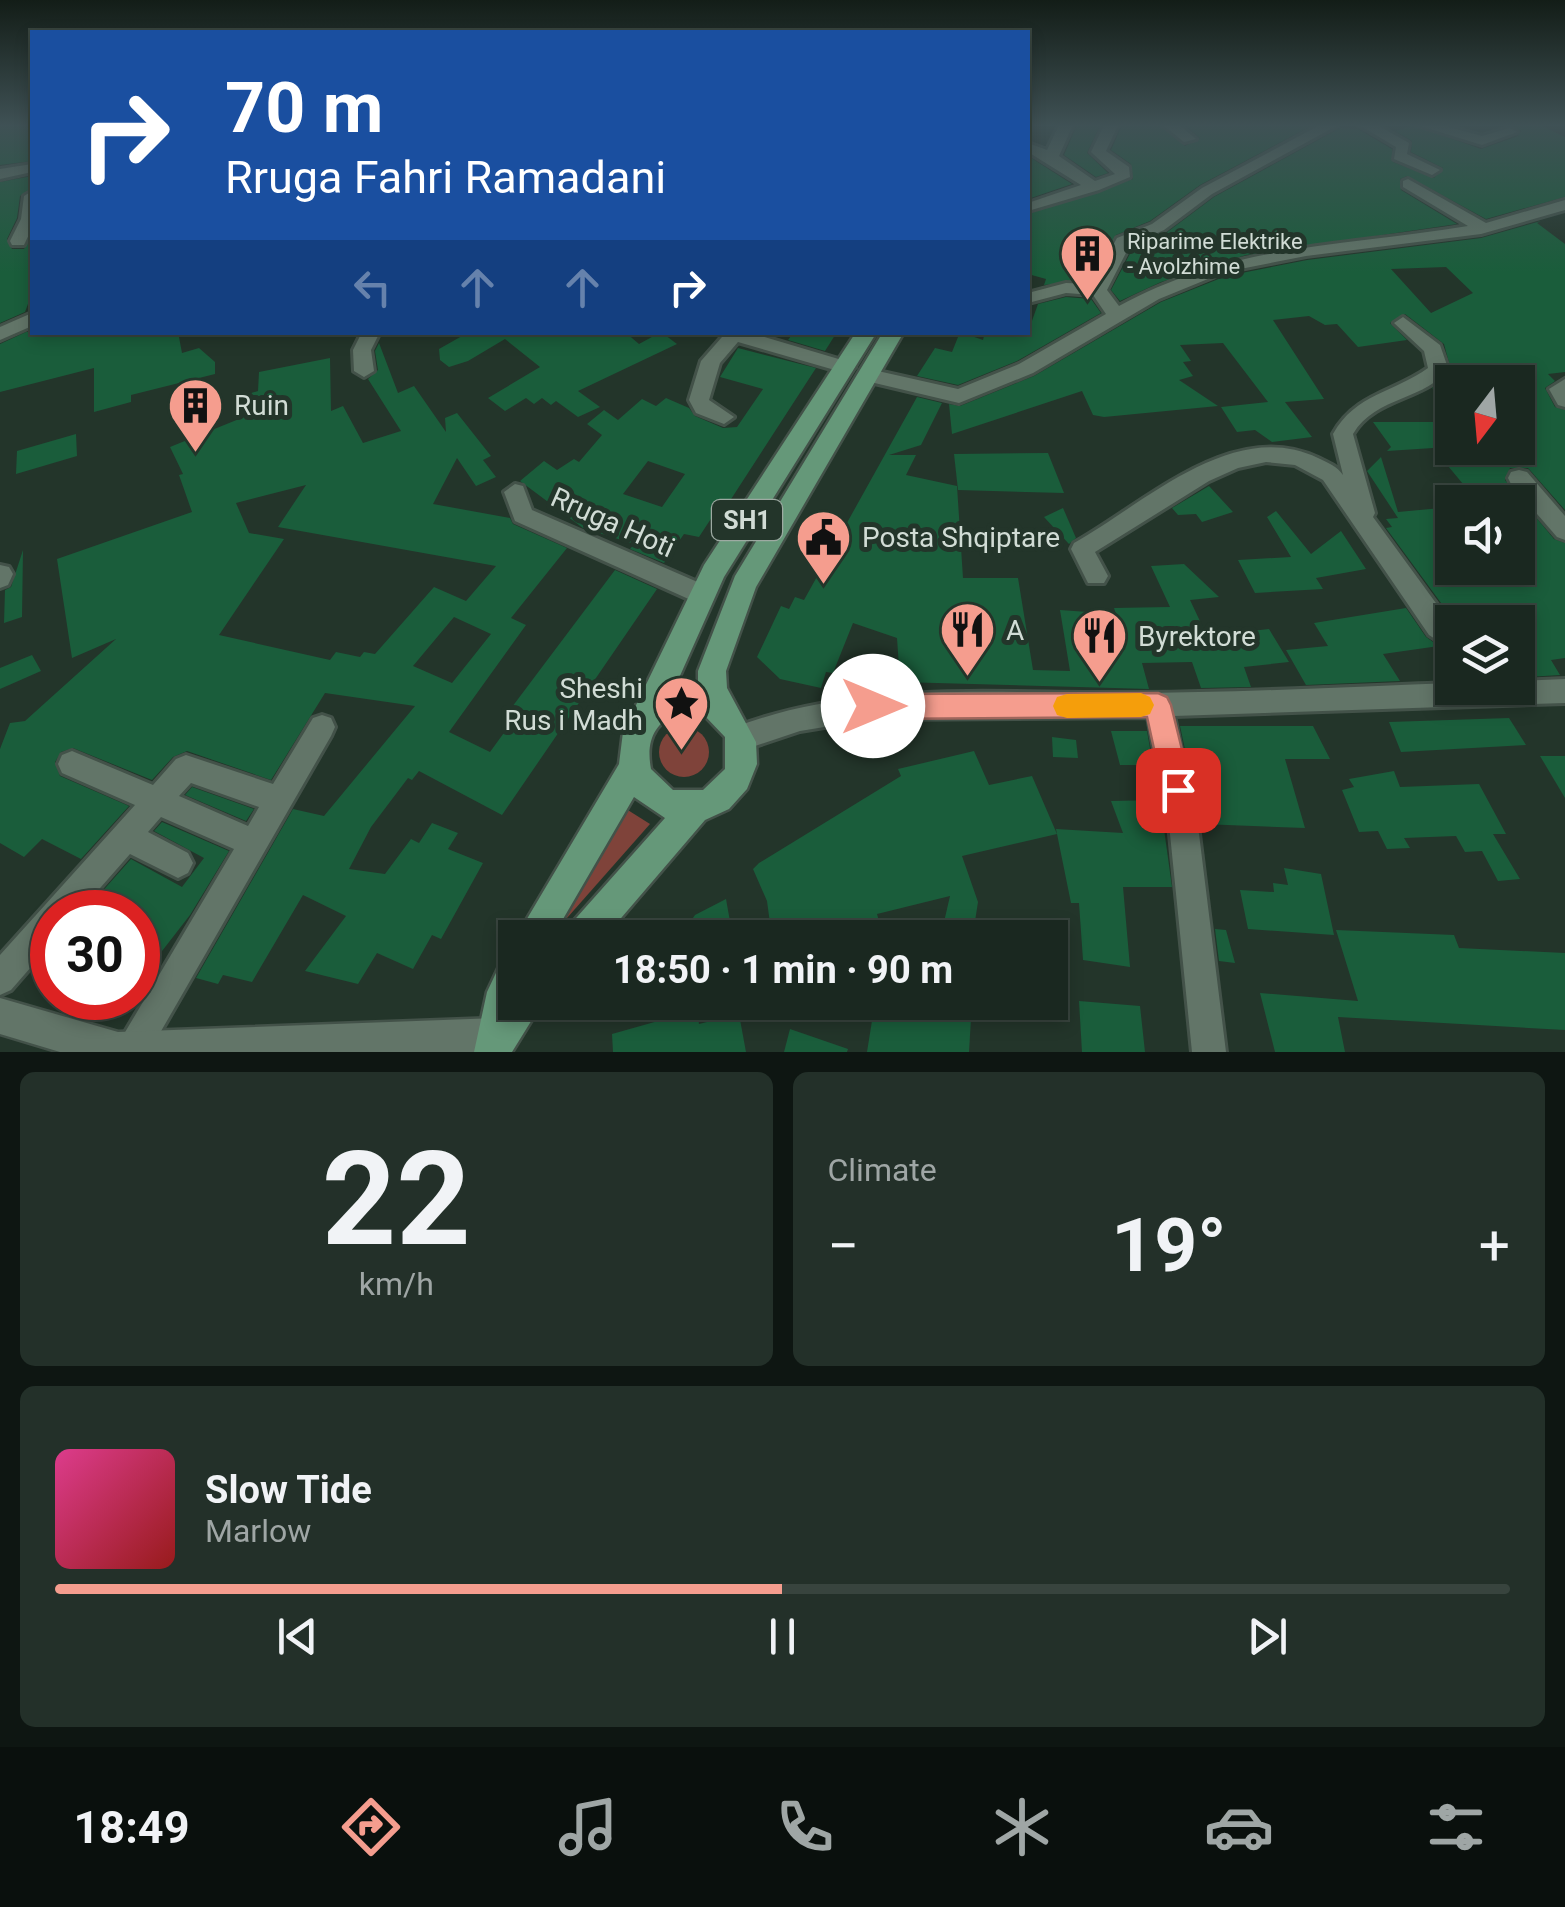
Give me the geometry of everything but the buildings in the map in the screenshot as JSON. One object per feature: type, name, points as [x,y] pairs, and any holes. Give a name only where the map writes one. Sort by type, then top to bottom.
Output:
[{"type":"main road","name":"SH1","points":[[725,710],[713,692],[712,671],[738,600],[857,371],[866,335]]},
{"type":"main road","name":"SH1","points":[[647,718],[700,594],[857,371],[891,335]]},
{"type":"main road","points":[[596,920],[698,804],[715,797],[740,770],[743,737],[725,710],[694,700],[678,701],[647,718],[631,751],[633,770],[657,799],[698,804]]},
{"type":"main road","points":[[543,920],[633,770]]},
{"type":"main road","points":[[0,1016],[112,1051],[495,1044],[513,1020]]},
{"type":"street","points":[[1076,174],[1094,187]]},
{"type":"street","points":[[1032,207],[1123,174]]},
{"type":"street","points":[[1098,290],[1123,242],[1158,227],[1238,174]]},
{"type":"street","points":[[1408,184],[1482,228]]},
{"type":"street","points":[[738,335],[781,340],[857,371],[960,396],[1191,276],[1280,252],[1482,228],[1562,209]]},
{"type":"street","points":[[17,242],[30,211]]},
{"type":"street","points":[[1030,297],[1066,288],[1098,290],[1116,314]]},
{"type":"street","points":[[0,334],[30,320]]},
{"type":"street","points":[[1366,521],[1343,434],[1346,426],[1384,398],[1434,375],[1438,368],[1434,349],[1403,324]]},
{"type":"street","points":[[364,371],[362,350],[370,335]]},
{"type":"street","points":[[724,418],[703,408],[699,400],[711,361],[728,335]]},
{"type":"street","points":[[1565,386],[1559,390],[1565,400]]},
{"type":"street","points":[[1096,576],[1082,548],[1120,530],[1166,492],[1241,458],[1315,462],[1331,474],[1366,521],[1435,624]]},
{"type":"street","points":[[1519,478],[1565,531]]},
{"type":"street","name":"Rruga Hoti","points":[[515,492],[524,516],[700,594]]},
{"type":"street","points":[[1535,689],[1565,691]]},
{"type":"street","points":[[743,737],[814,716],[873,706],[1158,705],[1435,692]]},
{"type":"street","points":[[1158,705],[1171,752],[1190,866],[1209,1052]]},
{"type":"street","points":[[112,1051],[254,843],[322,727]]},
{"type":"street","points":[[72,764],[254,843]]},
{"type":"street","points":[[78,890],[186,768],[279,800]]},
{"type":"street","points":[[126,836],[178,863]]},
{"type":"street","points":[[0,979],[30,945]]},
{"type":"shaded area","points":[[684,727],[701,735],[709,752],[701,769],[684,777],[667,769],[659,752],[667,735]]},
{"type":"shaded area","points":[[623,807],[650,824],[565,920],[560,920]]},
{"type":"slow traffic","points":[[1067,706],[1141,705]]},
{"type":"place","name":"Riparime Elektrike - Avolzhime","points":[[1088,303]]},
{"type":"place","name":"Ruin","points":[[195,454]]},
{"type":"place","name":"Posta Shqiptare","points":[[823,586]]},
{"type":"place","name":"A","points":[[967,679]]},
{"type":"place","name":"Byrektore","points":[[1099,685]]},
{"type":"place","name":"Sheshi Rus i Madh","points":[[682,753]]},
{"type":"route","points":[[873,706],[1158,705],[1178,790]]}]
